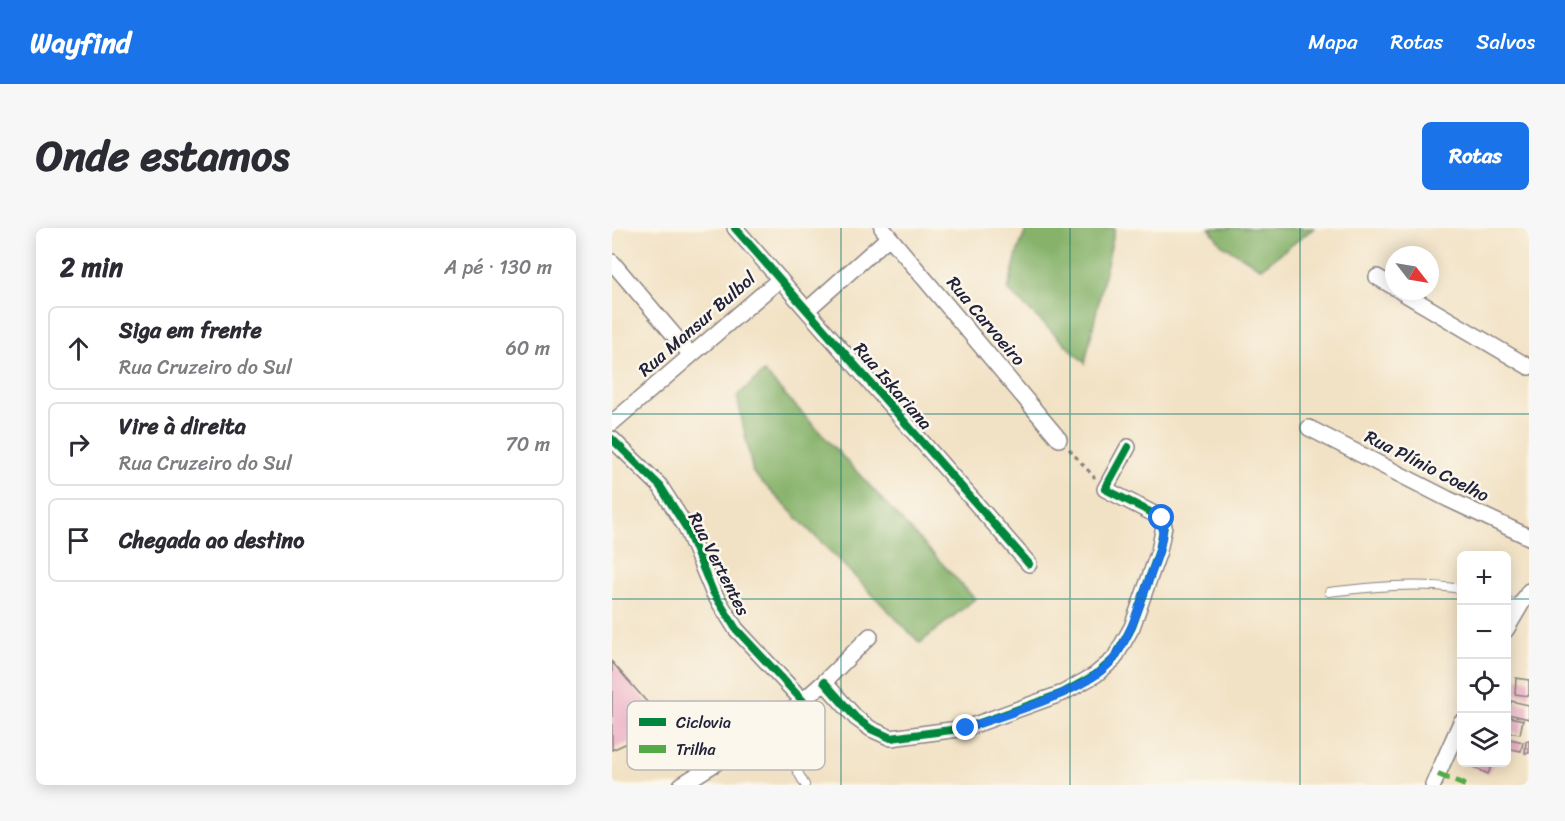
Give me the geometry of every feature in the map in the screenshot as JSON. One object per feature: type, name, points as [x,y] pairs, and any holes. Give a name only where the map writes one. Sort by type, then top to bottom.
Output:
[{"type":"street","name":"Rua Iskariana","points":[[735,228],[1029,564]]},
{"type":"street","points":[[807,310],[885,232]]},
{"type":"street","name":"Rua Carvoeiro","points":[[885,232],[1059,439]]},
{"type":"street","points":[[612,262],[691,355]]},
{"type":"street","points":[[1377,277],[1385,282]]},
{"type":"street","name":"Rua Mansur Bulbol","points":[[612,423],[780,279]]},
{"type":"street","points":[[1415,300],[1529,368]]},
{"type":"street","name":"Rua Plínio Coelho","points":[[1309,428],[1448,499],[1529,537]]},
{"type":"street","name":"Rua Vertentes","points":[[612,439],[660,486],[686,527],[712,592],[736,629],[803,701]]},
{"type":"street","points":[[824,682],[856,718],[871,729],[891,738],[966,728],[1063,693],[1095,675],[1114,659],[1132,627],[1159,551],[1164,526],[1162,518],[1106,489],[1128,447]]},
{"type":"street","points":[[1513,603],[1529,591]]},
{"type":"street","points":[[803,701],[870,636]]},
{"type":"street","points":[[1433,785],[1457,731]]},
{"type":"street","points":[[681,785],[705,770]]},
{"type":"lane","points":[[1329,592],[1440,585],[1457,588]]},
{"type":"lane","points":[[797,770],[805,785]]},
{"type":"path","points":[[1059,439],[1106,489]]},
{"type":"green space","points":[[1027,228],[1115,228],[1085,363],[1008,290],[1018,250]]},
{"type":"green space","points":[[1209,228],[1314,228],[1261,268],[1221,244]]},
{"type":"green space","points":[[764,372],[975,599],[920,643],[753,473],[737,396]]},
{"type":"building","points":[[612,662],[646,701],[627,701],[627,743],[612,750]]},
{"type":"building","points":[[1516,678],[1529,680],[1529,696],[1515,694]]},
{"type":"building","points":[[1511,701],[1529,705],[1529,719],[1511,715]]},
{"type":"building","points":[[1511,717],[1523,720],[1520,734],[1511,733]]},
{"type":"building","points":[[1511,739],[1523,742],[1521,751],[1511,749]]},
{"type":"building","points":[[1526,741],[1529,741],[1529,753],[1525,753]]},
{"type":"building","points":[[1473,767],[1491,767],[1488,774]]},
{"type":"marked path","points":[[1438,774],[1465,785]]},
{"type":"cycle path","points":[[735,228],[1029,564]]},
{"type":"cycle path","points":[[612,439],[660,486],[686,527],[713,592],[736,629],[803,701]]},
{"type":"cycle path","points":[[824,682],[856,718],[871,729],[891,738],[966,728],[1063,693],[1095,675],[1114,659],[1132,627],[1159,551],[1164,526],[1162,518],[1105,489],[1128,447]]},
{"type":"route","points":[[966,728],[1063,693],[1095,675],[1114,659],[1132,627],[1159,551],[1164,526],[1162,518]]}]
